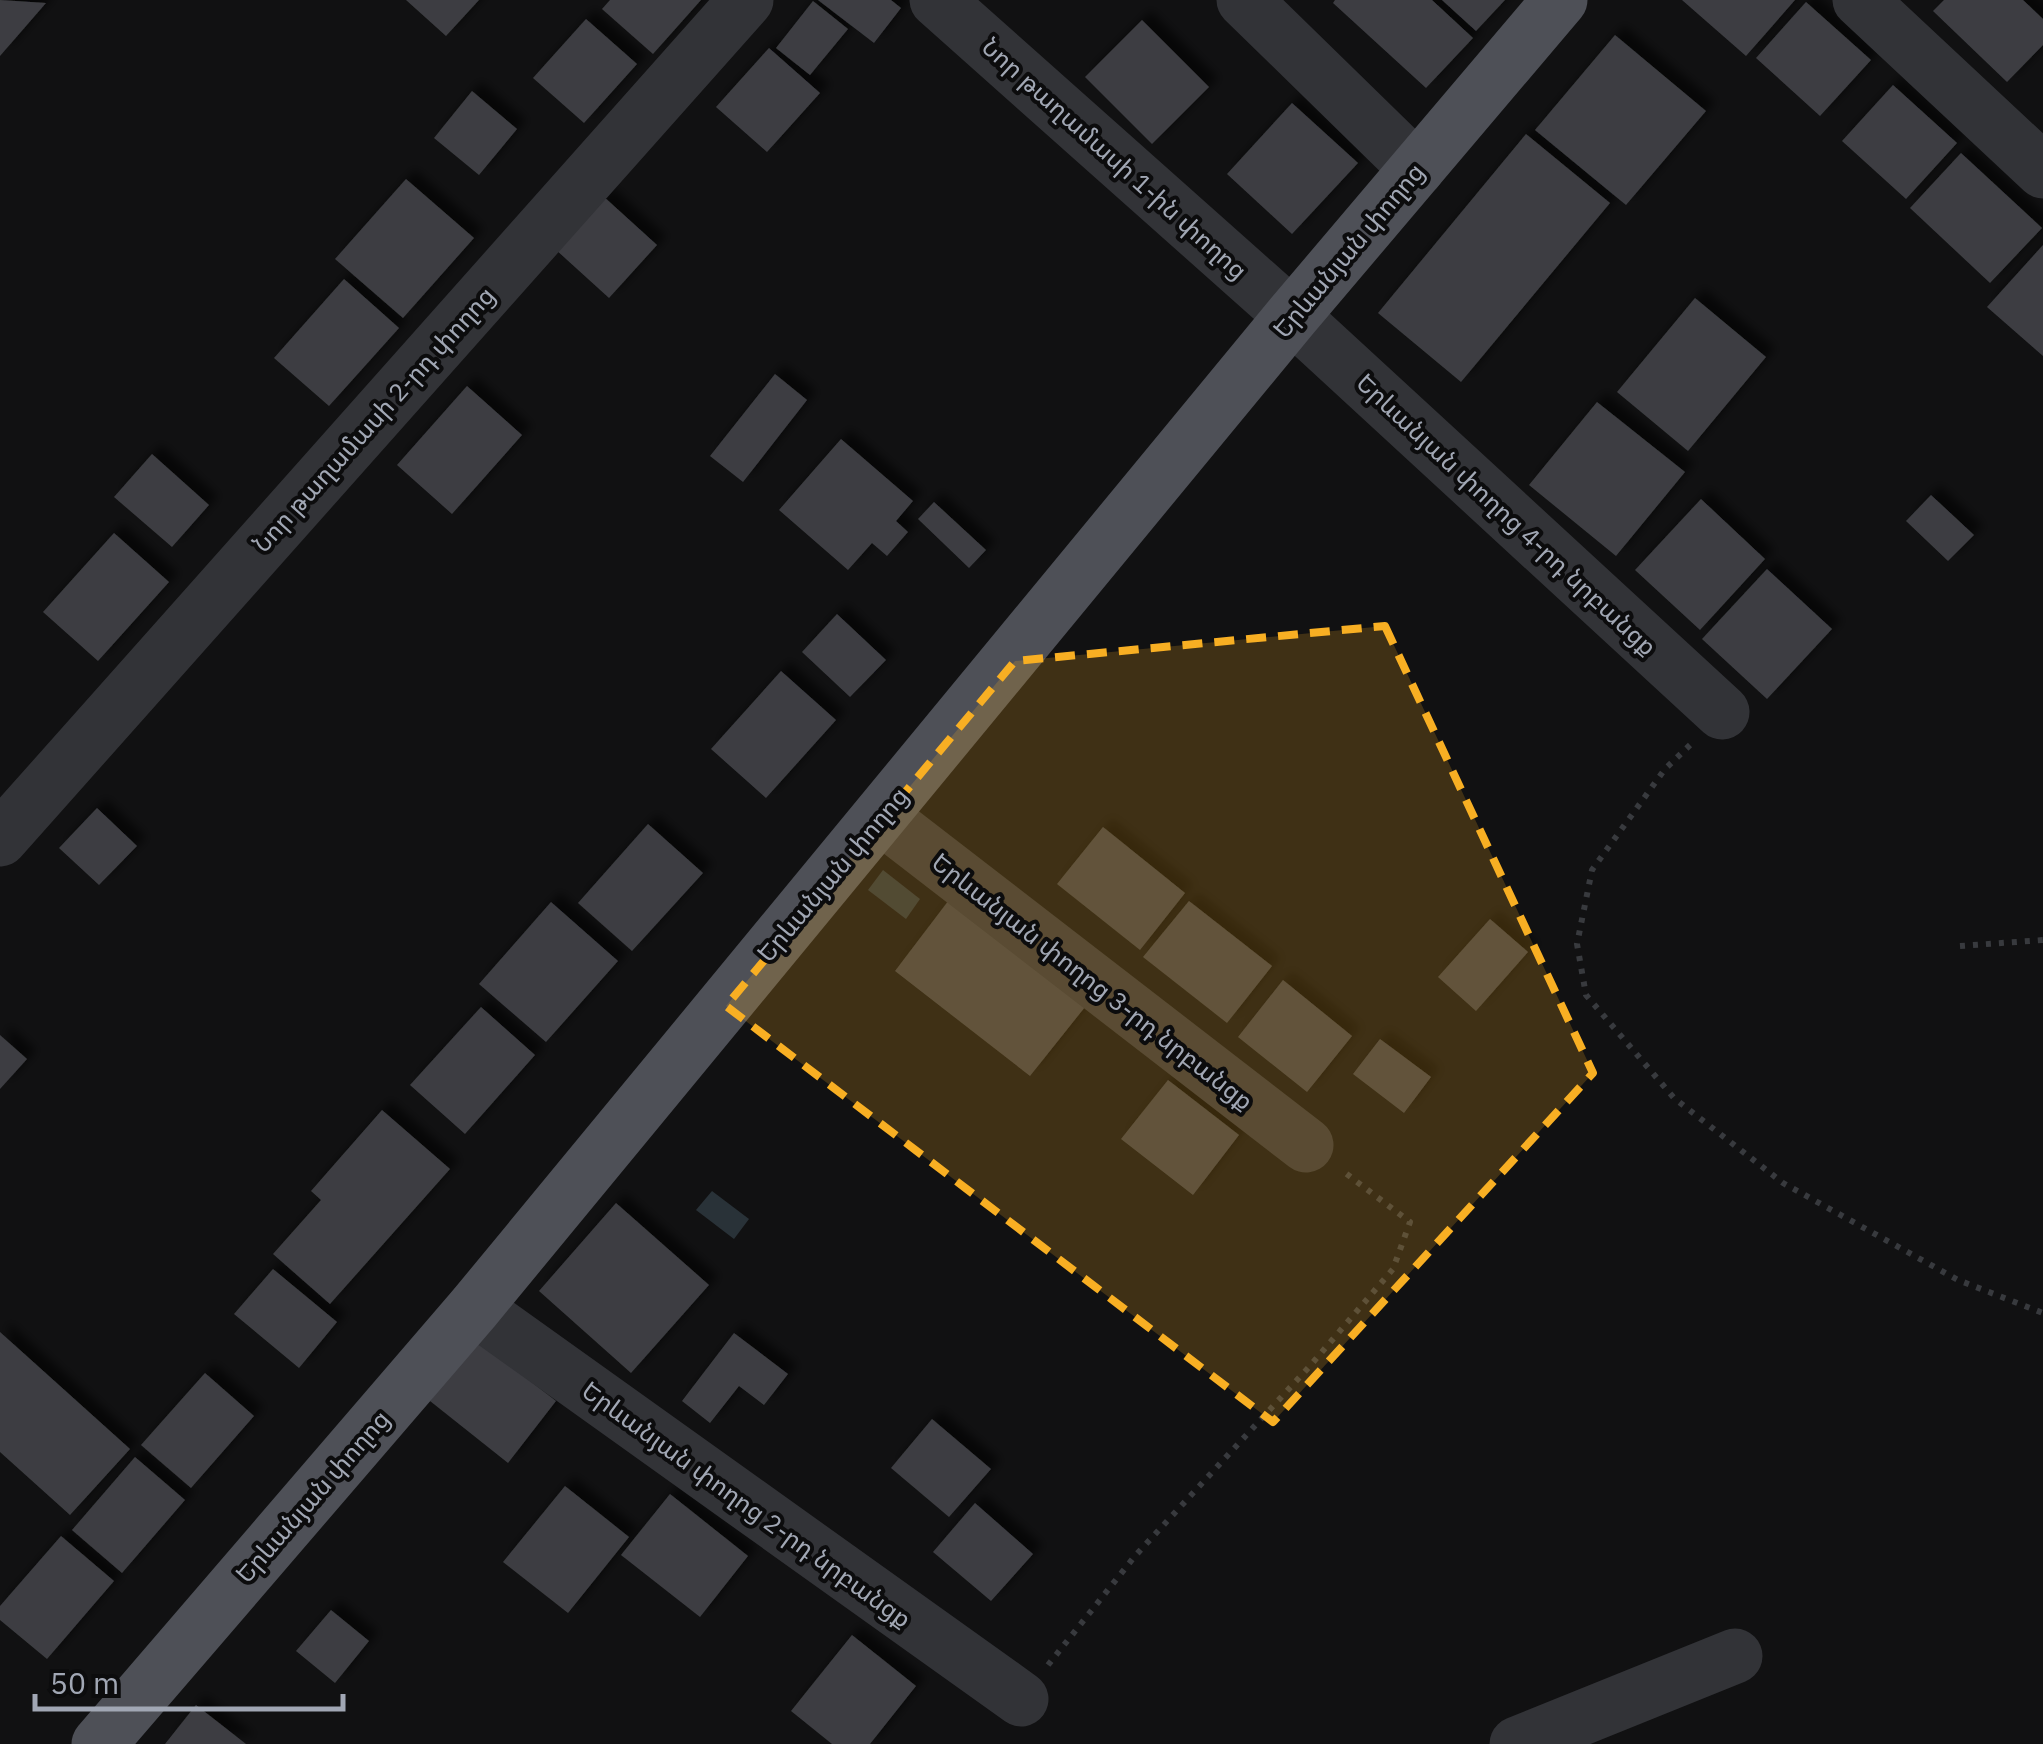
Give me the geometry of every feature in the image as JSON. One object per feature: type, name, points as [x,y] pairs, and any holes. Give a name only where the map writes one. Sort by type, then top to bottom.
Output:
[{"type":"main road","name":"Երևանյան փողոց","points":[[99,1744],[474,1308],[1292,316],[1560,0]]},
{"type":"street","name":"Նոր թաղամասի 2-րդ փողոց","points":[[0,838],[746,0]]},
{"type":"street","name":"Նոր թաղամասի 1-ին փողոց","points":[[937,0],[1292,316]]},
{"type":"street","points":[[1244,0],[1418,168]]},
{"type":"street","points":[[1860,0],[2043,172]]},
{"type":"street","name":"Երևանյան փողոց 4-րդ նրբանցք","points":[[1292,316],[1722,712]]},
{"type":"street","name":"Երևանյան փողոց 3-րդ նրբանցք","points":[[880,816],[1306,1145]]},
{"type":"street","name":"Երևանյան փողոց 2-րդ նրբանցք","points":[[474,1308],[1021,1699]]},
{"type":"street","points":[[1517,1744],[1736,1656]]},
{"type":"path","points":[[1722,712],[1665,769],[1592,870],[1577,944],[1586,995],[1674,1098],[1783,1183],[1958,1280],[2043,1313]]},
{"type":"path","points":[[1960,946],[2043,940]]},
{"type":"path","points":[[1021,1699],[1134,1556],[1296,1381],[1393,1269],[1410,1222],[1306,1145]]},
{"type":"highlighted area","points":[[1385,626],[1593,1073],[1273,1422],[726,1006],[1015,661]]},
{"type":"shaded area","points":[[883,870],[920,899],[906,919],[868,890]]},
{"type":"shaded area","points":[[712,1191],[749,1219],[734,1239],[696,1210]]},
{"type":"building","points":[[0,0],[46,3],[0,56]]},
{"type":"building","points":[[406,0],[479,0],[446,36]]},
{"type":"building","points":[[610,0],[701,0],[653,54],[602,9]]},
{"type":"building","points":[[818,0],[891,0],[901,8],[874,43]]},
{"type":"building","points":[[1432,0],[1473,38],[1426,88],[1333,3]]},
{"type":"building","points":[[1442,0],[1505,0],[1476,31]]},
{"type":"building","points":[[1682,0],[1795,0],[1746,56]]},
{"type":"building","points":[[1944,0],[2023,0],[2043,19],[2043,45],[2007,82],[1933,11]]},
{"type":"building","points":[[813,1],[848,29],[810,75],[776,48]]},
{"type":"building","points":[[1806,2],[1871,60],[1820,116],[1756,58]]},
{"type":"building","points":[[586,19],[637,64],[584,123],[533,78]]},
{"type":"building","points":[[1142,20],[1209,87],[1152,144],[1085,77]]},
{"type":"building","points":[[1615,35],[1706,111],[1626,205],[1535,130]]},
{"type":"building","points":[[769,48],[820,93],[767,152],[716,107]]},
{"type":"building","points":[[1893,85],[1957,143],[1906,199],[1842,141]]},
{"type":"building","points":[[472,91],[517,129],[479,175],[434,138]]},
{"type":"building","points":[[1292,103],[1358,163],[1292,234],[1227,174]]},
{"type":"building","points":[[1526,134],[1610,203],[1461,382],[1378,313]]},
{"type":"building","points":[[1961,153],[2042,228],[1990,283],[1910,208]]},
{"type":"building","points":[[406,179],[474,238],[403,318],[335,259]]},
{"type":"building","points":[[603,196],[657,245],[609,298],[555,249]]},
{"type":"building","points":[[2043,245],[2043,356],[1987,307]]},
{"type":"building","points":[[344,279],[399,328],[329,406],[274,358]]},
{"type":"building","points":[[1695,298],[1766,357],[1688,451],[1617,392]]},
{"type":"building","points":[[775,374],[807,400],[743,482],[710,456]]},
{"type":"building","points":[[467,386],[522,435],[452,514],[397,465]]},
{"type":"building","points":[[1597,402],[1685,472],[1616,556],[1529,485]]},
{"type":"building","points":[[841,439],[913,501],[896,521],[908,532],[887,556],[872,543],[848,570],[779,510]]},
{"type":"building","points":[[152,454],[209,505],[172,547],[114,497]]},
{"type":"building","points":[[1931,495],[1974,535],[1948,561],[1906,521]]},
{"type":"building","points":[[1701,499],[1765,559],[1700,630],[1635,570]]},
{"type":"building","points":[[934,502],[986,550],[969,568],[918,519]]},
{"type":"building","points":[[114,533],[169,582],[98,661],[43,612]]},
{"type":"building","points":[[1767,569],[1832,629],[1767,699],[1702,639]]},
{"type":"building","points":[[837,614],[886,660],[850,697],[802,652]]},
{"type":"building","points":[[781,671],[836,720],[766,798],[711,749]]},
{"type":"building","points":[[97,808],[137,846],[99,885],[59,848]]},
{"type":"building","points":[[648,824],[703,873],[632,951],[578,903]]},
{"type":"building","points":[[1103,827],[1185,893],[1140,950],[1057,884]]},
{"type":"building","points":[[949,900],[1085,1007],[1030,1076],[895,971]]},
{"type":"building","points":[[1189,901],[1272,966],[1227,1023],[1143,957]]},
{"type":"building","points":[[551,902],[618,961],[546,1042],[479,984]]},
{"type":"building","points":[[1490,919],[1528,952],[1476,1011],[1438,977]]},
{"type":"building","points":[[1283,980],[1352,1036],[1307,1092],[1238,1037]]},
{"type":"building","points":[[481,1007],[535,1055],[465,1134],[410,1085]]},
{"type":"building","points":[[0,1035],[27,1059],[0,1089]]},
{"type":"building","points":[[1380,1039],[1431,1077],[1404,1113],[1353,1074]]},
{"type":"building","points":[[1168,1080],[1239,1135],[1193,1195],[1121,1139]]},
{"type":"building","points":[[382,1110],[450,1169],[330,1304],[273,1254],[321,1200],[311,1191]]},
{"type":"building","points":[[616,1203],[709,1285],[631,1373],[539,1291]]},
{"type":"building","points":[[273,1269],[337,1322],[299,1368],[234,1314]]},
{"type":"building","points":[[0,1332],[130,1449],[70,1515],[0,1452]]},
{"type":"building","points":[[734,1333],[788,1374],[764,1405],[739,1386],[710,1423],[682,1401]]},
{"type":"building","points":[[477,1340],[556,1401],[508,1463],[430,1401]]},
{"type":"building","points":[[205,1373],[254,1416],[191,1488],[141,1445]]},
{"type":"building","points":[[932,1419],[991,1469],[949,1517],[891,1468]]},
{"type":"building","points":[[135,1457],[185,1500],[122,1573],[72,1530]]},
{"type":"building","points":[[565,1486],[629,1537],[568,1613],[503,1562]]},
{"type":"building","points":[[670,1494],[748,1556],[700,1617],[621,1555]]},
{"type":"building","points":[[975,1503],[1033,1554],[991,1601],[933,1552]]},
{"type":"building","points":[[61,1536],[114,1581],[47,1659],[0,1620],[0,1606]]},
{"type":"building","points":[[331,1610],[369,1641],[335,1683],[296,1651]]},
{"type":"building","points":[[852,1635],[916,1686],[870,1744],[832,1744],[791,1711]]},
{"type":"building","points":[[196,1705],[246,1744],[165,1744]]}]
